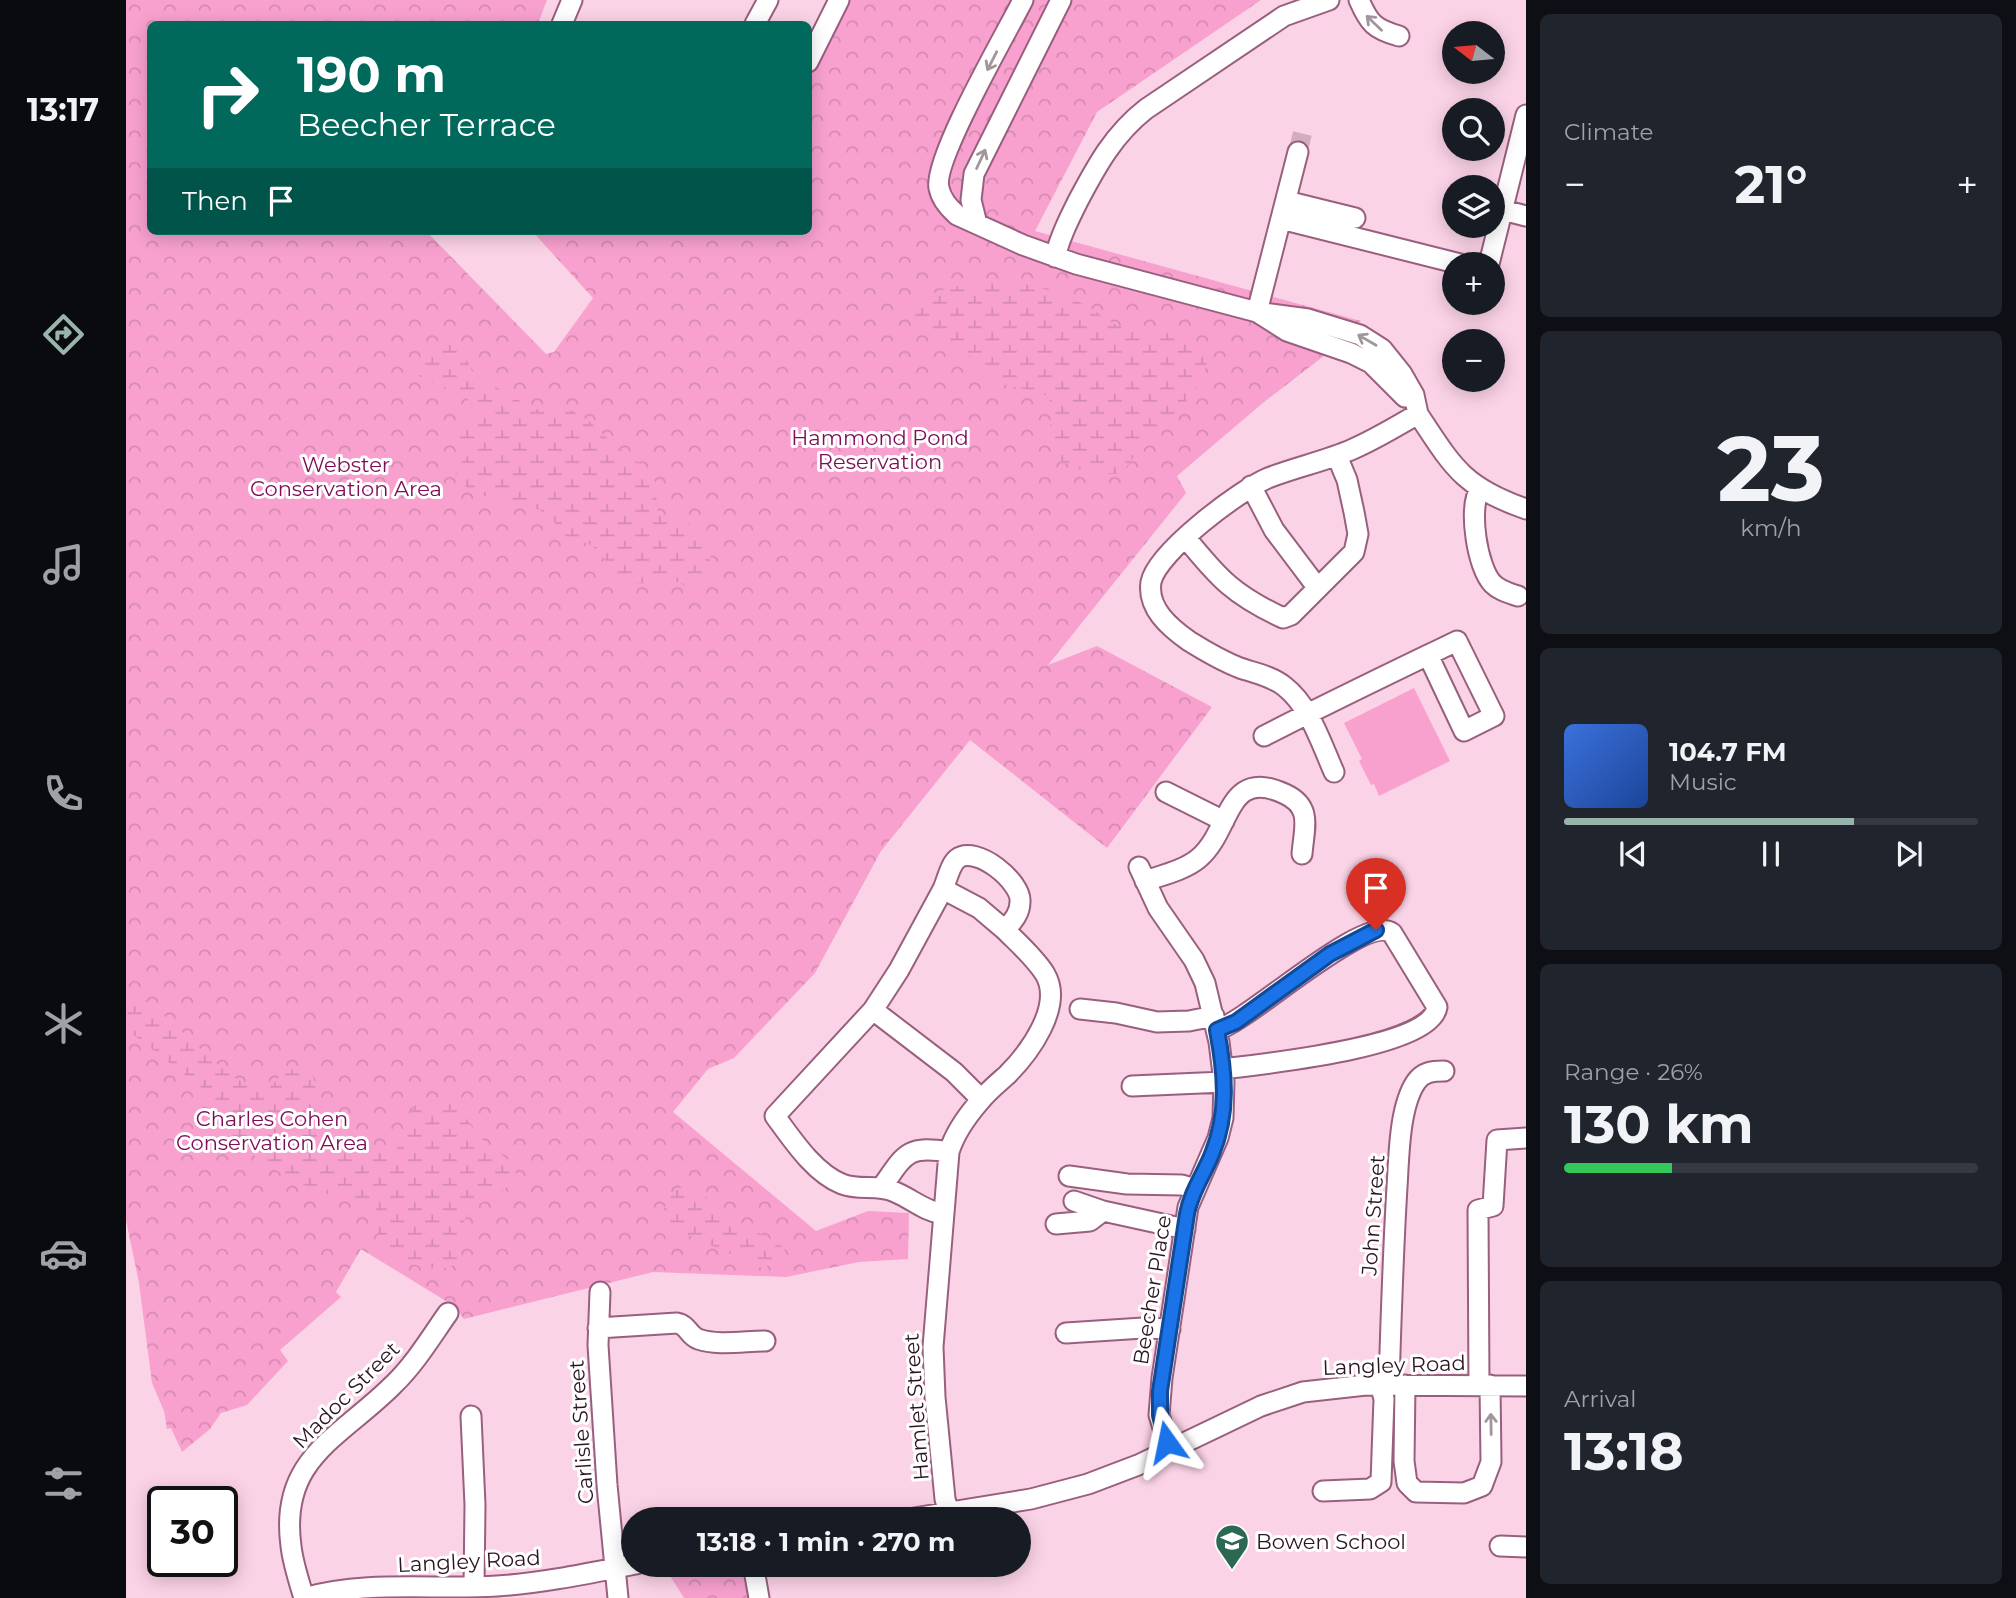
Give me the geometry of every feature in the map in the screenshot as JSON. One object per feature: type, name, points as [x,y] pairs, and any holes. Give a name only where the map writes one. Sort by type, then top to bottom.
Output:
[{"type":"street","points":[[563,21],[572,0]]},
{"type":"street","points":[[757,21],[768,0]]},
{"type":"street","points":[[812,54],[839,0]]},
{"type":"street","points":[[1023,0],[947,149],[938,187],[949,208],[977,224],[1055,257],[1256,312],[1308,319],[1372,341],[1402,374],[1414,396],[1419,414],[1454,466],[1480,489],[1526,509]]},
{"type":"street","points":[[977,224],[971,200],[974,174],[1061,0]]},
{"type":"street","points":[[1055,257],[1062,234],[1095,167],[1126,126],[1146,109],[1284,16],[1329,0]]},
{"type":"street","points":[[1359,0],[1368,20],[1375,27],[1398,36]]},
{"type":"street","points":[[1505,203],[1526,116]]},
{"type":"street","points":[[1256,312],[1298,152]]},
{"type":"street","points":[[1284,210],[1355,218]]},
{"type":"street","points":[[1284,210],[1442,258]]},
{"type":"street","points":[[1505,211],[1526,216]]},
{"type":"street","points":[[1334,772],[1307,714],[1294,695],[1283,685],[1204,651],[1162,619],[1152,600],[1152,581],[1158,565],[1186,538],[1217,510],[1251,486],[1337,456],[1419,414]]},
{"type":"street","points":[[1186,538],[1210,568],[1235,592],[1283,618],[1298,609],[1354,552],[1358,534],[1347,480],[1337,456]]},
{"type":"street","points":[[1251,486],[1274,530],[1317,587]]},
{"type":"street","points":[[1480,489],[1474,509],[1483,565],[1493,584],[1501,590],[1522,597]]},
{"type":"street","points":[[1264,736],[1428,655]]},
{"type":"street","points":[[1166,792],[1224,821],[1237,798],[1248,788],[1265,786],[1281,792],[1297,800],[1304,809],[1302,854]]},
{"type":"street","name":"Beecher Place","points":[[1170,1450],[1162,1426],[1159,1403],[1188,1207],[1221,1129],[1223,1076],[1215,1023],[1200,971],[1158,908],[1142,874],[1194,862],[1209,847],[1224,821]]},
{"type":"street","points":[[943,1214],[928,1210],[882,1187],[843,1185],[801,1152],[775,1116],[873,1010],[905,961],[955,861],[972,855],[983,858],[1018,890],[1021,899],[1017,915],[1005,930]]},
{"type":"street","name":"Hamlet Street","points":[[943,889],[979,908],[1005,930],[1046,976],[1051,994],[1046,1020],[1032,1044],[1010,1073],[981,1099],[959,1128],[949,1152],[934,1318],[933,1360],[947,1507]]},
{"type":"street","points":[[1080,1009],[1157,1022],[1236,1022],[1330,954],[1380,929],[1392,933],[1437,1007],[1430,1020],[1379,1044],[1223,1076],[1132,1086]]},
{"type":"street","points":[[873,1010],[954,1072],[981,1099]]},
{"type":"street","name":"John Street","points":[[1391,1384],[1392,1266],[1405,1113],[1409,1095],[1417,1080],[1428,1072],[1444,1071]]},
{"type":"street","points":[[1391,1384],[1407,1483],[1416,1492],[1464,1493],[1482,1486],[1491,1462],[1478,1210],[1493,1206],[1497,1140],[1526,1138]]},
{"type":"street","points":[[882,1187],[908,1154],[924,1149],[949,1152]]},
{"type":"street","points":[[1069,1176],[1127,1184],[1182,1185],[1195,1189]]},
{"type":"street","points":[[1074,1201],[1103,1211],[1185,1229]]},
{"type":"street","points":[[1056,1224],[1090,1221],[1103,1211]]},
{"type":"street","name":"Carlisle Street","points":[[600,1292],[598,1328],[607,1485],[618,1598]]},
{"type":"street","name":"Madoc Street","points":[[304,1598],[291,1549],[289,1527],[291,1502],[298,1480],[319,1451],[400,1378],[448,1312]]},
{"type":"street","points":[[598,1328],[677,1323],[687,1326],[697,1338],[712,1341],[765,1341]]},
{"type":"street","points":[[1066,1334],[1143,1328],[1170,1329]]},
{"type":"street","points":[[1323,1491],[1370,1489],[1381,1482],[1384,1399],[1391,1384]]},
{"type":"street","name":"Langley Road","points":[[980,1507],[1069,1490],[1122,1472],[1287,1396],[1334,1387],[1391,1384],[1526,1385]]},
{"type":"street","points":[[471,1416],[475,1505],[474,1587]]},
{"type":"street","points":[[1500,1546],[1526,1546]]},
{"type":"street","name":"Langley Road","points":[[304,1598],[354,1589],[531,1583],[621,1567]]},
{"type":"street","points":[[755,1577],[759,1598]]},
{"type":"green space","points":[[126,0],[547,0],[539,21],[147,21],[147,235],[430,235],[546,354],[554,352],[593,298],[536,235],[812,235],[812,64],[842,0],[1261,0],[1097,112],[1035,231],[1361,321],[1329,352],[1264,402],[1177,476],[1186,493],[1048,665],[1097,646],[1212,707],[1107,848],[970,740],[881,851],[815,973],[734,1058],[708,1069],[673,1112],[816,1231],[868,1211],[909,1213],[908,1259],[859,1262],[786,1277],[653,1272],[464,1319],[454,1306],[361,1249],[336,1292],[341,1297],[280,1350],[288,1361],[247,1405],[221,1413],[210,1429],[182,1452],[171,1428],[167,1429],[164,1411],[152,1383],[139,1283],[126,1220]]},
{"type":"green space","points":[[1001,279],[1063,295],[1128,329],[1165,332],[1192,339],[1204,350],[1206,365],[1189,398],[1137,452],[1121,473],[1085,471],[1059,459],[1052,448],[1051,403],[1047,396],[1002,384],[987,376],[976,368],[963,347],[925,330],[914,314],[917,304],[942,290]]},
{"type":"green space","points":[[445,344],[462,350],[472,371],[480,378],[534,409],[571,410],[589,421],[614,445],[651,471],[655,482],[658,513],[695,526],[707,539],[710,560],[702,580],[690,589],[671,580],[640,584],[621,580],[597,550],[562,535],[554,521],[546,514],[522,504],[482,495],[461,482],[454,470],[472,451],[471,447],[454,439],[452,433],[476,420],[475,410],[471,402],[463,396],[418,375],[417,368]]},
{"type":"green space","points":[[1414,688],[1450,761],[1379,796],[1359,761],[1362,759],[1344,723]]},
{"type":"green space","name":"Charles Cohen Conservation Area","points":[[126,991],[150,1003],[226,1072],[240,1081],[264,1091],[287,1071],[298,1069],[309,1073],[314,1078],[316,1093],[312,1125],[340,1145],[375,1152],[397,1149],[409,1115],[416,1104],[429,1100],[444,1100],[457,1105],[479,1137],[513,1164],[516,1174],[504,1189],[467,1215],[461,1231],[459,1257],[454,1265],[435,1269],[387,1255],[380,1251],[377,1243],[380,1215],[375,1208],[349,1202],[294,1181],[258,1159],[239,1140],[218,1137],[213,1131],[202,1088],[126,1029]]},
{"type":"green space","points":[[686,1187],[701,1193],[740,1222],[783,1247],[789,1259],[762,1268],[663,1224],[662,1214],[668,1200],[678,1188]]},
{"type":"green space","points":[[671,1577],[746,1577],[748,1583],[749,1598],[684,1598]]},
{"type":"tunnel","points":[[1298,152],[1303,131]]},
{"type":"place","name":"Bowen School","points":[[1232,1571]]},
{"type":"route","points":[[1167,1442],[1160,1415],[1160,1391],[1187,1214],[1190,1200],[1215,1148],[1223,1118],[1223,1069],[1217,1030],[1236,1022],[1330,954],[1376,930]]},
{"type":"park label","name":"Hammond Pond Reservation","points":[[880,449]]},
{"type":"park label","name":"Webster Conservation Area","points":[[346,476]]}]
